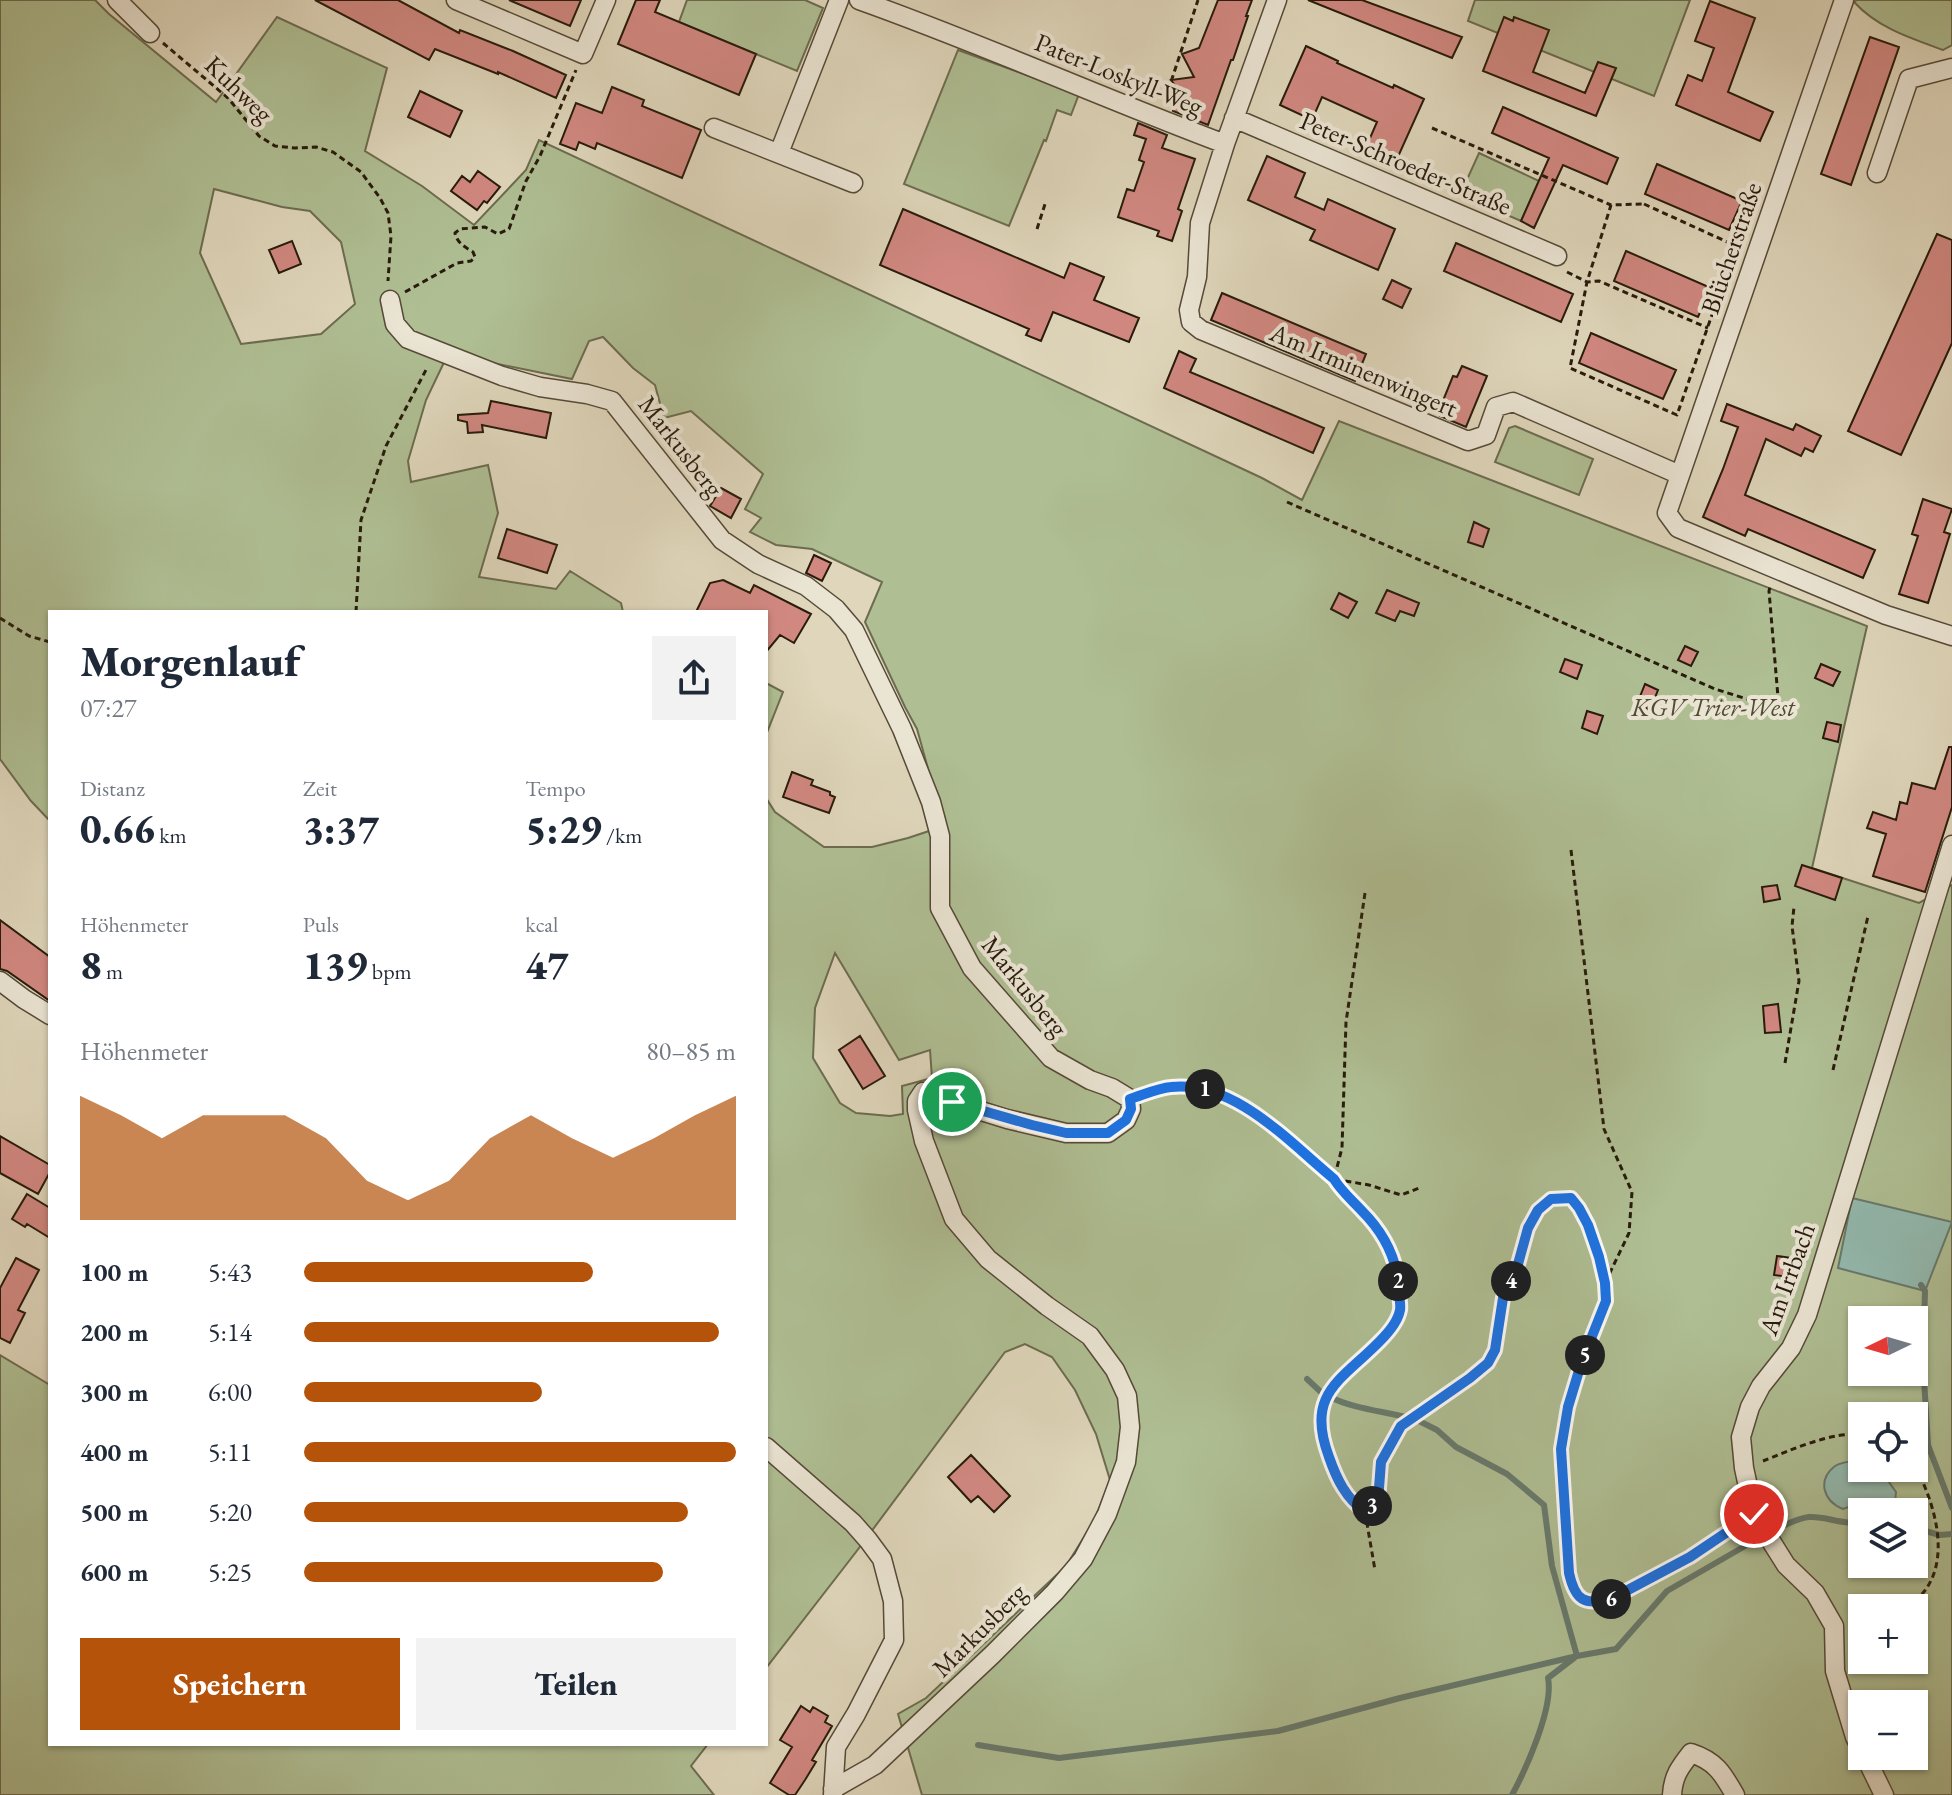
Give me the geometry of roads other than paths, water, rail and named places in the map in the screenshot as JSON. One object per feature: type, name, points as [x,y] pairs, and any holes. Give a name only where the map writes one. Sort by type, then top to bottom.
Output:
[{"type":"street","points":[[117,0],[150,33]]},
{"type":"street","points":[[456,0],[583,54],[606,0]]},
{"type":"street","points":[[779,153],[839,0]]},
{"type":"street","name":"Pater-Loskyll-Weg","points":[[859,0],[910,8],[1159,119],[1225,144]]},
{"type":"street","points":[[1225,144],[1277,0]]},
{"type":"street","name":"Blücherstraße","points":[[1844,0],[1667,513],[1678,528],[1886,615],[1952,636]]},
{"type":"street","points":[[1877,173],[1909,79],[1952,68]]},
{"type":"street","name":"Peter-Schroeder-Straße","points":[[1234,118],[1557,256]]},
{"type":"street","points":[[714,128],[853,183]]},
{"type":"street","name":"Am Irminenwingert","points":[[1225,144],[1200,223],[1197,277],[1189,310],[1191,322],[1201,330],[1468,441],[1486,435],[1496,407],[1513,402],[1680,475]]},
{"type":"street","name":"Markusberg","points":[[390,300],[395,324],[408,339],[502,376],[612,401],[722,540],[758,564],[806,586],[836,609],[854,630],[861,644],[902,729],[931,802],[940,836],[940,908],[972,968],[1051,1058],[1130,1099],[1131,1109],[1126,1120],[1108,1133],[1066,1133],[952,1102],[935,1094],[923,1092],[917,1101],[924,1141],[954,1219],[988,1259],[1090,1336],[1115,1370],[1127,1396],[1130,1427],[1126,1462],[1107,1514],[1083,1559],[1055,1592],[875,1765],[833,1792]]},
{"type":"street","name":"Am Irrbach","points":[[1848,1714],[1835,1671],[1834,1626],[1815,1593],[1786,1565],[1754,1514],[1741,1437],[1750,1407],[1761,1386],[1791,1348],[1807,1315],[1952,845]]},
{"type":"street","points":[[0,981],[48,1014]]},
{"type":"street","name":"Markusberg","points":[[768,1449],[853,1523],[868,1540],[882,1559],[893,1601],[894,1640],[836,1747],[833,1792]]},
{"type":"street","points":[[1672,1795],[1677,1770],[1691,1753],[1707,1758],[1721,1772],[1735,1795]]},
{"type":"street","points":[[1872,1770],[1884,1795]]},
{"type":"water","points":[[1852,1198],[1952,1222],[1925,1291],[1838,1268]]},
{"type":"water","points":[[1848,1462],[1848,1482],[1889,1482],[1896,1492],[1895,1498],[1848,1498],[1848,1507],[1843,1509],[1836,1505],[1827,1496],[1824,1484],[1829,1472]]},
{"type":"waterway","points":[[1921,1285],[1925,1291],[1923,1362],[1928,1445],[1952,1508]]},
{"type":"waterway","points":[[1307,1379],[1323,1394]]},
{"type":"waterway","points":[[1330,1397],[1409,1418]]},
{"type":"waterway","points":[[1415,1419],[1437,1430],[1456,1447],[1507,1474],[1544,1505],[1552,1566],[1577,1656],[1616,1649],[1667,1591],[1759,1538]]},
{"type":"waterway","points":[[1772,1531],[1809,1517],[1848,1522]]},
{"type":"waterway","points":[[1928,1532],[1952,1534]]},
{"type":"waterway","points":[[978,1745],[1059,1758],[1278,1731],[1577,1656]]},
{"type":"waterway","points":[[1512,1795],[1543,1721],[1548,1678],[1574,1658]]},
{"type":"park label","name":"KGV Trier-West","points":[[1713,707]]}]
